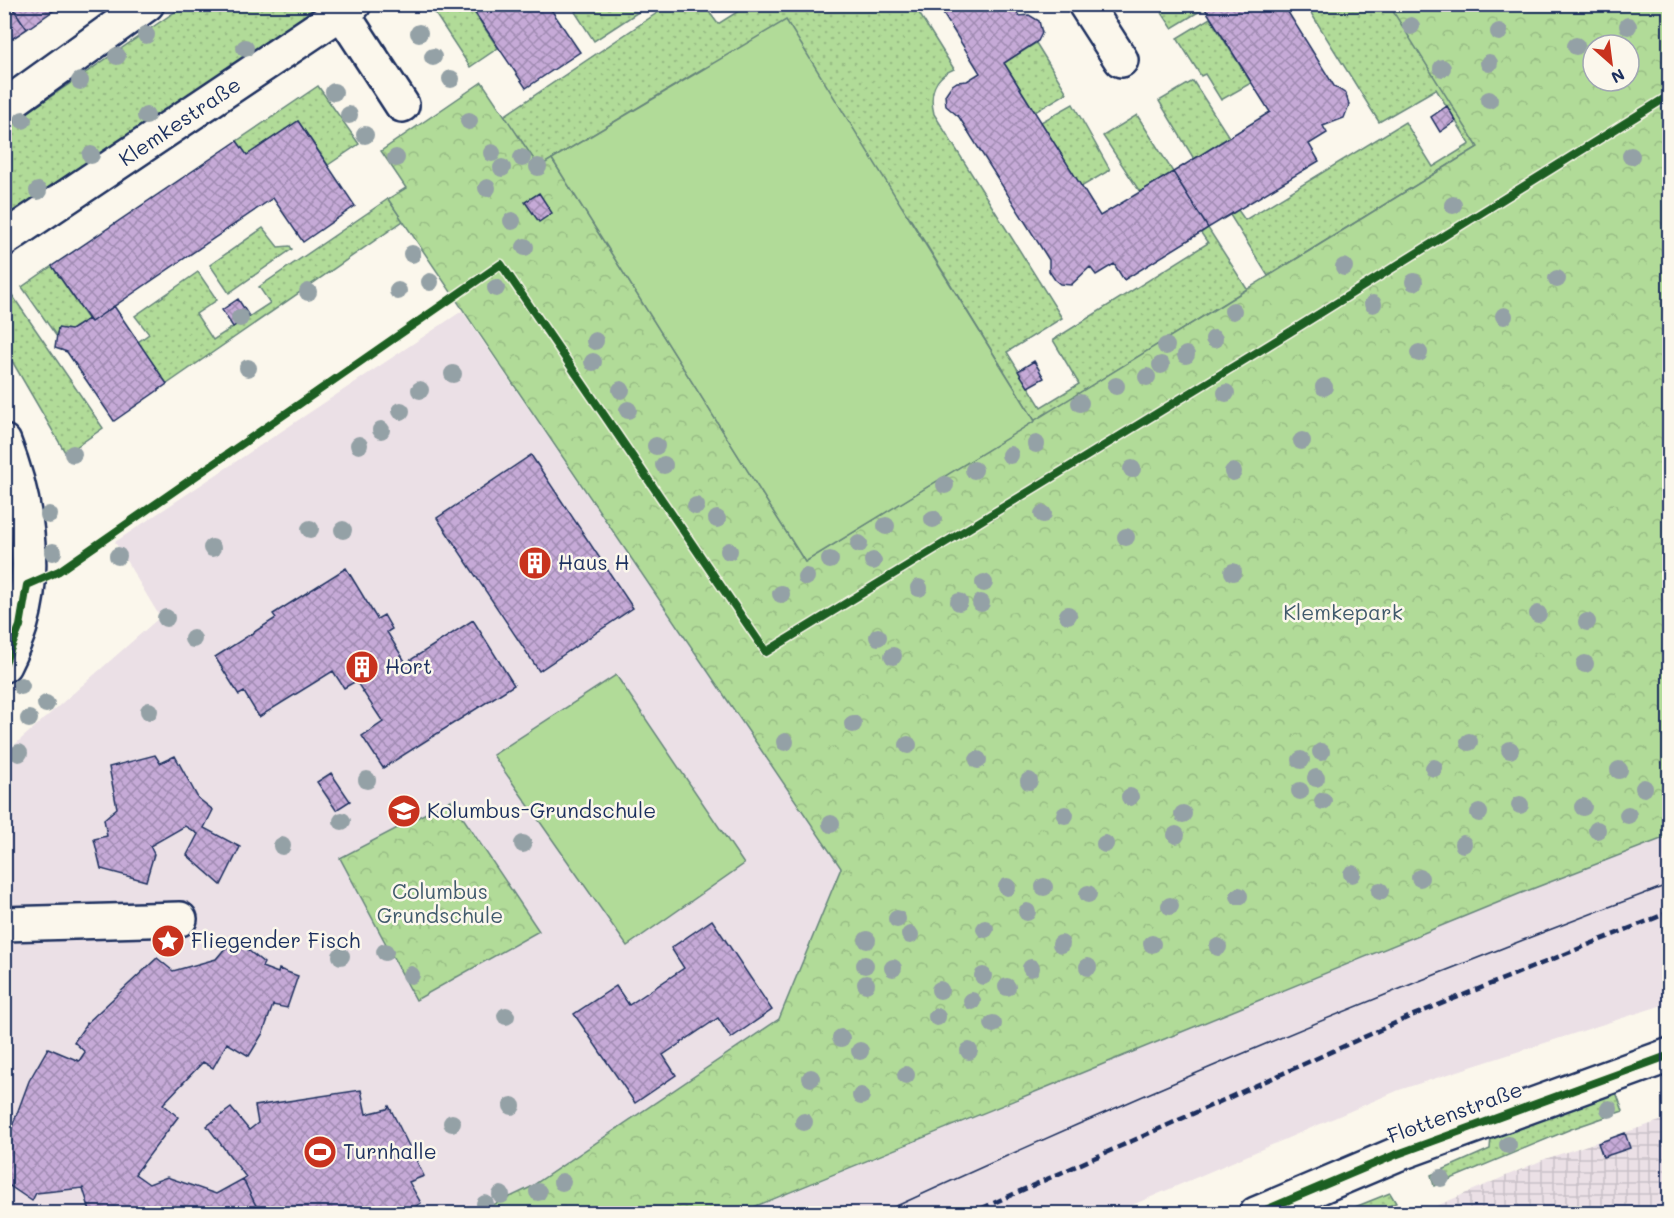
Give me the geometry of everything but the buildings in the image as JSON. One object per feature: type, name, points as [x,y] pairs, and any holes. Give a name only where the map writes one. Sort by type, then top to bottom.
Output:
[{"type":"street","points":[[4,107],[147,4]]},
{"type":"street","points":[[1085,4],[1120,60]]},
{"type":"street","points":[[348,9],[402,105]]},
{"type":"street","name":"Klemkestraße","points":[[4,239],[348,9]]},
{"type":"street","points":[[4,442],[20,486],[27,547],[27,585],[20,626],[4,665]]},
{"type":"street","points":[[4,924],[180,919]]},
{"type":"street","name":"Flottenstraße","points":[[1256,1214],[1395,1155],[1670,1055]]},
{"type":"shaded area","name":"Kolumbus-Grundschule","points":[[462,311],[841,868],[779,1019],[529,1188],[476,1213],[5,1213],[4,754],[160,617],[115,542]]},
{"type":"shaded area","points":[[1669,836],[1669,1003],[1399,1090],[1114,1213],[739,1214],[1519,894]]},
{"type":"shaded area","points":[[1669,1118],[1669,1213],[1418,1214],[1545,1159]]},
{"type":"green space","points":[[586,4],[649,5],[594,41],[575,12]]},
{"type":"green space","points":[[185,5],[321,5],[5,218],[5,128]]},
{"type":"green space","points":[[438,5],[469,5],[498,48],[470,67],[432,9]]},
{"type":"green space","points":[[669,5],[704,5],[718,24],[748,5],[914,5],[954,69],[947,72],[935,87],[932,100],[934,114],[1062,318],[1007,352],[1041,407],[1079,384],[1053,340],[1208,243],[1201,233],[1208,228],[1247,289],[1035,421],[908,215],[704,68],[539,167],[504,116]]},
{"type":"green space","points":[[1157,5],[1202,5],[1205,8],[1172,28]]},
{"type":"green space","points":[[1306,5],[1391,5],[1478,147],[1268,276],[1230,215],[1238,210],[1245,220],[1405,122],[1433,167],[1470,144],[1436,89],[1379,122]]},
{"type":"green space","name":"Klemkepark","points":[[1389,5],[1669,5],[1669,836],[1519,894],[739,1213],[476,1213],[529,1188],[779,1019],[841,868],[388,199],[406,188],[381,151],[482,82],[539,167],[552,159],[805,562],[1478,147]]},
{"type":"green space","points":[[1210,18],[1251,83],[1221,100],[1205,74],[1201,76],[1177,38]]},
{"type":"green space","points":[[786,20],[1035,421],[805,562],[552,159]]},
{"type":"green space","points":[[1036,43],[1067,93],[1035,112],[1004,63]]},
{"type":"green space","points":[[1193,81],[1229,137],[1194,159],[1159,101]]},
{"type":"green space","points":[[318,86],[359,144],[328,165],[298,121],[247,155],[237,141]]},
{"type":"green space","points":[[1073,104],[1110,170],[1081,187],[1041,122]]},
{"type":"green space","points":[[1137,115],[1173,172],[1140,192],[1103,136]]},
{"type":"green space","points":[[388,199],[403,221],[167,384],[138,342],[149,334],[135,316],[198,272],[217,300],[196,314],[213,340],[270,303],[259,287]]},
{"type":"green space","points":[[263,228],[278,247],[290,246],[292,249],[229,293],[210,265]]},
{"type":"green space","points":[[52,266],[88,319],[71,330],[58,328],[57,337],[22,287]]},
{"type":"green space","points":[[12,295],[103,428],[66,454],[5,349],[5,299]]},
{"type":"green space","points":[[616,675],[744,864],[627,946],[493,755]]},
{"type":"green space","name":"Columbus Grundschule","points":[[451,800],[539,931],[416,1000],[340,858]]},
{"type":"green space","points":[[1616,1092],[1623,1111],[1571,1129],[1434,1186],[1431,1175],[1490,1149],[1491,1136]]},
{"type":"green space","points":[[1390,1193],[1396,1203],[1372,1213],[1340,1213]]},
{"type":"tram line","points":[[879,1214],[1173,1083],[1470,961],[1670,884]]},
{"type":"railway","points":[[969,1214],[1411,1016],[1670,912]]},
{"type":"cycle path","points":[[4,665],[20,626],[27,585],[59,571],[501,264],[766,652],[1290,332],[1670,95]]},
{"type":"cycle path","points":[[1256,1214],[1395,1155],[1670,1055]]},
{"type":"place","name":"Haus H","points":[[535,563]]},
{"type":"place","name":"Hort","points":[[362,667]]},
{"type":"place","name":"Kolumbus-Grundschule","points":[[404,811]]},
{"type":"place","name":"Fliegender Fisch","points":[[168,941]]},
{"type":"place","name":"Turnhalle","points":[[320,1152]]}]
